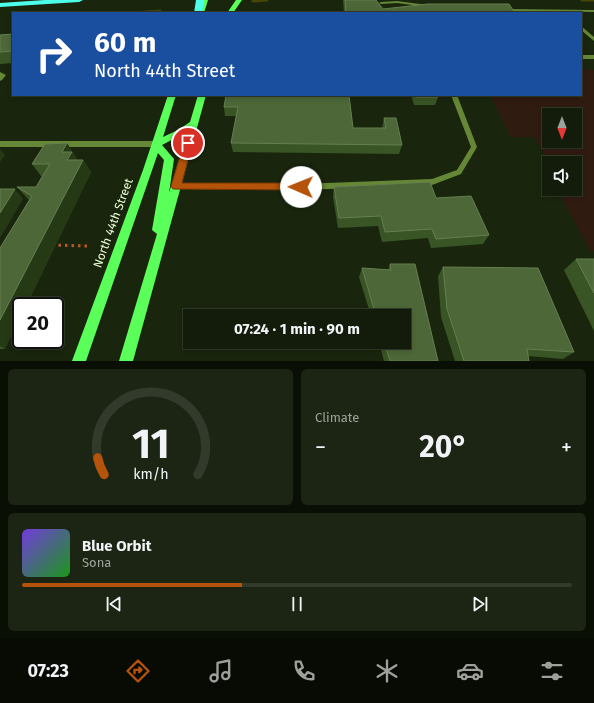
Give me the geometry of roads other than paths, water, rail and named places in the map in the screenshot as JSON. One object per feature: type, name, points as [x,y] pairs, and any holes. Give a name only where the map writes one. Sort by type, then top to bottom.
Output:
[{"type":"highway","points":[[0,5],[79,0]]},
{"type":"highway","points":[[199,12],[200,0]]},
{"type":"main road","points":[[200,12],[206,0]]},
{"type":"main road","points":[[229,12],[231,0]]},
{"type":"main road","points":[[230,12],[239,0]]},
{"type":"main road","name":"North 44th Street","points":[[79,361],[172,96]]},
{"type":"main road","points":[[126,361],[202,96]]},
{"type":"main road","points":[[151,275],[169,160],[156,144],[181,132],[194,122]]},
{"type":"street","points":[[0,144],[156,144]]},
{"type":"lane","points":[[381,3],[397,2],[434,8]]},
{"type":"lane","points":[[498,10],[514,12],[594,11]]},
{"type":"lane","points":[[582,29],[594,40]]},
{"type":"lane","points":[[582,57],[594,57]]},
{"type":"lane","points":[[0,74],[3,75],[0,79]]},
{"type":"lane","points":[[176,186],[301,187],[432,182],[459,172],[474,147],[454,96]]},
{"type":"waterway","points":[[253,1],[267,0]]},
{"type":"waterway","points":[[582,0],[594,0]]},
{"type":"waterway","points":[[146,12],[160,11]]}]
